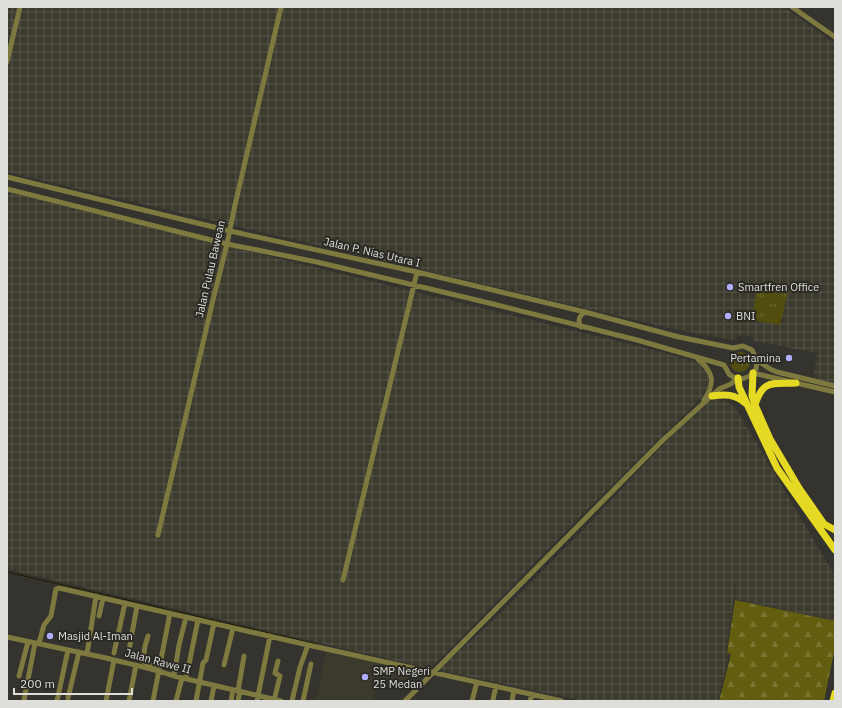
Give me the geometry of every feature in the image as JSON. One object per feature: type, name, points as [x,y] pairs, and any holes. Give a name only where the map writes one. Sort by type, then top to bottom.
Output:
[{"type":"highway","points":[[753,373],[752,405],[777,468],[835,550]]},
{"type":"highway","points":[[738,378],[739,387],[752,405],[770,439],[800,488],[824,524],[835,530]]},
{"type":"highway","points":[[752,405],[760,390],[766,386],[796,383]]},
{"type":"highway","points":[[712,396],[723,394],[731,395],[738,397],[752,405]]},
{"type":"highway","points":[[833,701],[835,693]]},
{"type":"street","points":[[7,62],[20,7]]},
{"type":"street","name":"Jalan Pulau Bawean","points":[[158,535],[281,7]]},
{"type":"street","points":[[793,7],[835,37]]},
{"type":"street","name":"Jalan P. Nias Utara I","points":[[7,177],[230,231],[417,272],[585,312],[679,337],[733,348],[738,346],[748,347],[755,355],[757,360]]},
{"type":"street","name":"Jalan P. Nias Utara I","points":[[7,189],[227,244],[317,262],[581,327],[724,365],[729,374],[738,378]]},
{"type":"street","points":[[343,580],[417,272]]},
{"type":"street","points":[[581,327],[579,318],[581,314],[585,312]]},
{"type":"street","points":[[696,357],[707,366],[711,373],[712,380],[709,393],[700,406]]},
{"type":"street","points":[[405,701],[663,440],[719,389],[731,384],[738,378],[746,378],[753,373],[756,369],[757,360],[777,372],[835,386]]},
{"type":"street","points":[[753,373],[835,392]]},
{"type":"street","points":[[24,700],[37,643],[44,625],[51,616],[57,588],[308,645],[435,670],[477,682],[562,701]]},
{"type":"street","points":[[86,654],[96,596]]},
{"type":"street","points":[[99,616],[103,598]]},
{"type":"street","points":[[114,653],[125,603]]},
{"type":"street","points":[[129,650],[137,606]]},
{"type":"street","points":[[153,701],[156,670],[170,613]]},
{"type":"street","points":[[174,676],[179,645],[186,617]]},
{"type":"street","points":[[176,701],[184,679],[198,620]]},
{"type":"street","points":[[196,701],[203,663],[206,660],[214,623]]},
{"type":"street","points":[[224,665],[233,628]]},
{"type":"street","points":[[148,636],[143,661],[154,666],[156,670]]},
{"type":"street","points":[[257,698],[270,636]]},
{"type":"street","name":"Jalan Rawe II","points":[[7,637],[136,665],[184,679],[237,691],[257,698],[281,701]]},
{"type":"street","points":[[20,676],[28,642]]},
{"type":"street","points":[[292,701],[300,667],[308,645]]},
{"type":"street","points":[[57,701],[68,650]]},
{"type":"street","points":[[68,698],[78,652]]},
{"type":"street","points":[[238,701],[237,691],[244,656]]},
{"type":"street","points":[[106,701],[114,660]]},
{"type":"street","points":[[275,700],[280,676],[275,673],[278,661]]},
{"type":"street","points":[[303,701],[312,664]]},
{"type":"street","points":[[129,701],[136,665]]},
{"type":"street","points":[[472,701],[477,682]]},
{"type":"street","points":[[211,701],[214,686]]},
{"type":"street","points":[[493,700],[496,686]]},
{"type":"street","points":[[512,701],[514,690]]},
{"type":"street","points":[[231,701],[237,691]]},
{"type":"street","points":[[530,701],[532,694]]},
{"type":"shaded area","points":[[7,7],[784,7],[835,44],[835,383],[813,378],[817,353],[754,341],[752,336],[741,335],[732,340],[678,330],[7,172]]},
{"type":"shaded area","points":[[7,192],[697,362],[705,370],[708,376],[708,387],[701,398],[578,519],[430,669],[7,569]]},
{"type":"shaded area","points":[[716,398],[726,401],[734,406],[835,576],[835,621],[735,599],[736,580],[726,653],[729,654],[718,701],[584,701],[438,670],[500,614],[580,533],[706,399]]},
{"type":"shaded area","name":"SMP Negeri 25 Medan","points":[[326,650],[415,671],[398,689],[377,684],[373,701],[316,701]]},
{"type":"green space","points":[[758,286],[788,292],[780,325],[751,320]]},
{"type":"green space","points":[[740,352],[747,355],[750,362],[747,369],[740,372],[733,369],[730,362],[733,355]]},
{"type":"green space","points":[[735,600],[835,621],[835,647],[824,701],[719,701],[731,654],[727,653]]},
{"type":"waterway","points":[[7,572],[316,644]]},
{"type":"place","name":"Smartfren Office","points":[[730,287]]},
{"type":"place","name":"BNI","points":[[728,316]]},
{"type":"place","name":"Pertamina","points":[[789,358]]},
{"type":"place","name":"Masjid Al-Iman","points":[[50,636]]},
{"type":"place","name":"SMP Negeri 25 Medan","points":[[365,677]]}]
